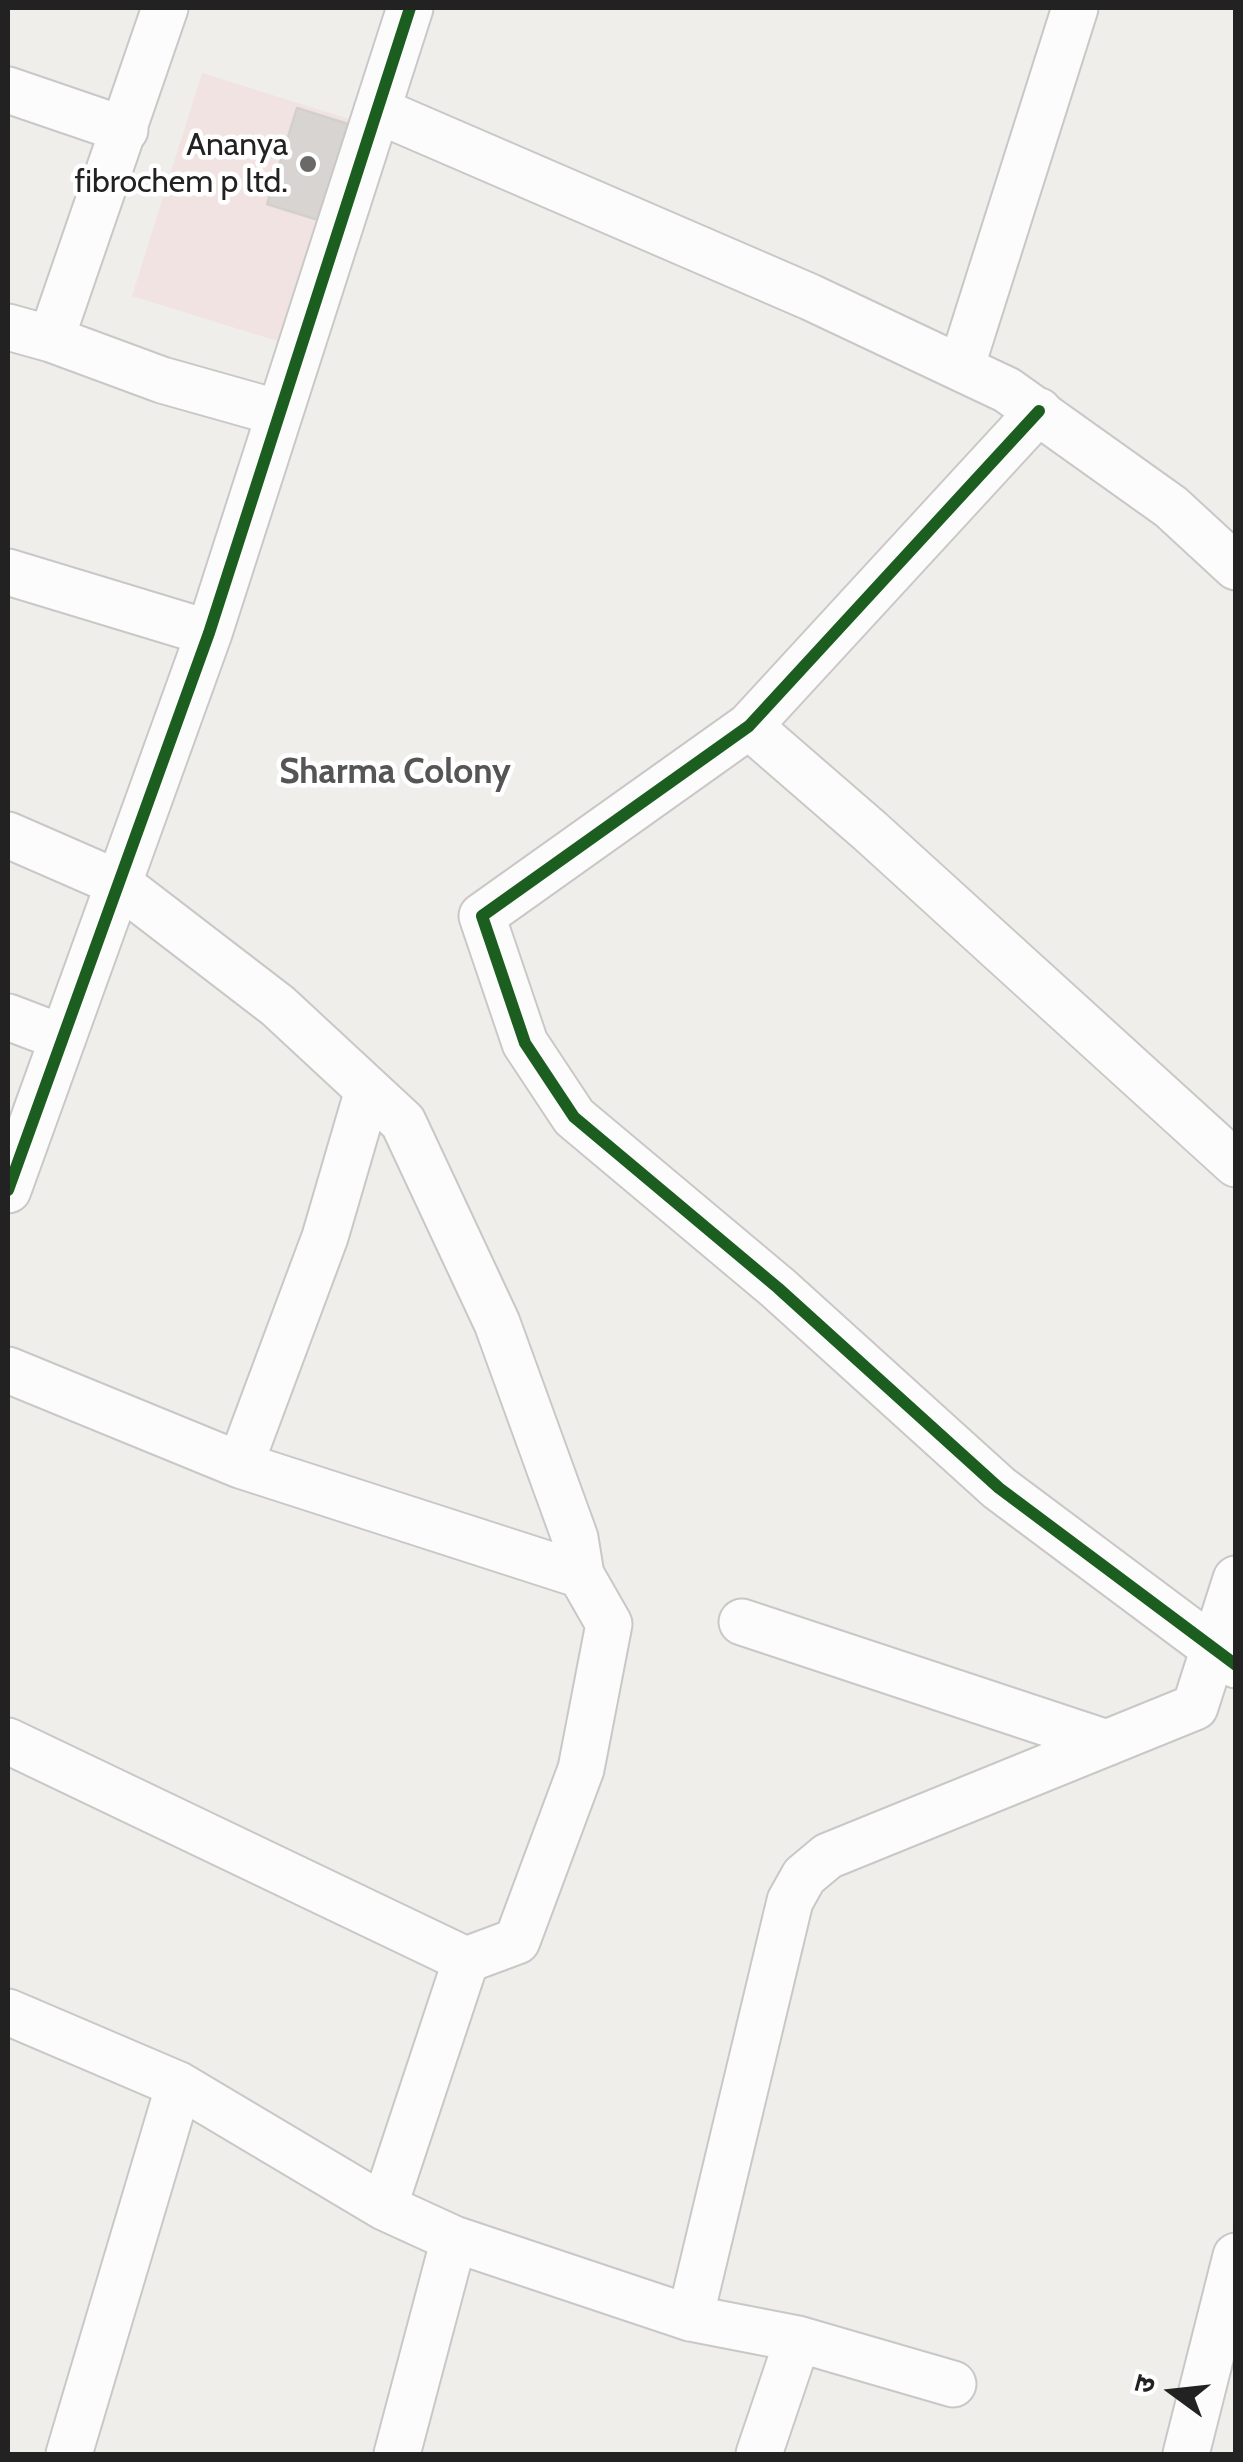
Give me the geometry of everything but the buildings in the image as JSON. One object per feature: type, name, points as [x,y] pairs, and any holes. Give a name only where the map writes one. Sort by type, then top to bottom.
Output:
[{"type":"street","points":[[51,339],[165,8]]},
{"type":"street","points":[[8,1190],[209,632],[410,8]]},
{"type":"street","points":[[961,368],[1075,8]]},
{"type":"street","points":[[8,90],[125,130]]},
{"type":"street","points":[[377,110],[810,297],[1007,390],[1171,507],[1236,566]]},
{"type":"street","points":[[8,327],[162,380],[279,413]]},
{"type":"street","points":[[1038,412],[750,726],[482,916],[526,1043],[574,1117],[778,1288],[999,1488],[1225,1656]]},
{"type":"street","points":[[8,573],[209,632]]},
{"type":"street","points":[[750,726],[870,830],[1236,1164]]},
{"type":"street","points":[[8,834],[118,883],[278,1006],[403,1122],[497,1322],[575,1538],[581,1575],[609,1624],[581,1769],[517,1941],[466,1960],[8,1741]]},
{"type":"street","points":[[8,1017],[62,1038]]},
{"type":"street","points":[[240,1465],[325,1237],[368,1090]]},
{"type":"street","points":[[8,1370],[240,1465],[581,1575]]},
{"type":"street","points":[[690,2318],[790,1900],[804,1876],[828,1856],[1195,1707],[1225,1656],[1236,1578]]},
{"type":"street","points":[[742,1622],[1108,1743]]},
{"type":"street","points":[[384,2207],[466,1960]]},
{"type":"street","points":[[8,2012],[179,2084],[384,2207],[454,2239],[690,2318],[798,2339],[953,2384]]},
{"type":"street","points":[[68,2454],[179,2084]]},
{"type":"street","points":[[397,2454],[454,2239]]},
{"type":"street","points":[[1186,2454],[1236,2256]]},
{"type":"street","points":[[759,2454],[798,2339]]},
{"type":"shaded area","points":[[202,73],[359,122],[290,345],[132,296]]},
{"type":"cycle path","points":[[8,1190],[209,633],[410,8]]},
{"type":"cycle path","points":[[1039,411],[749,726],[482,916],[525,1043],[574,1117],[778,1288],[999,1488],[1236,1665]]},
{"type":"place","name":"Ananya fibrochem p ltd.","points":[[308,164]]},
{"type":"district","name":"Sharma Colony","points":[[395,773]]}]
